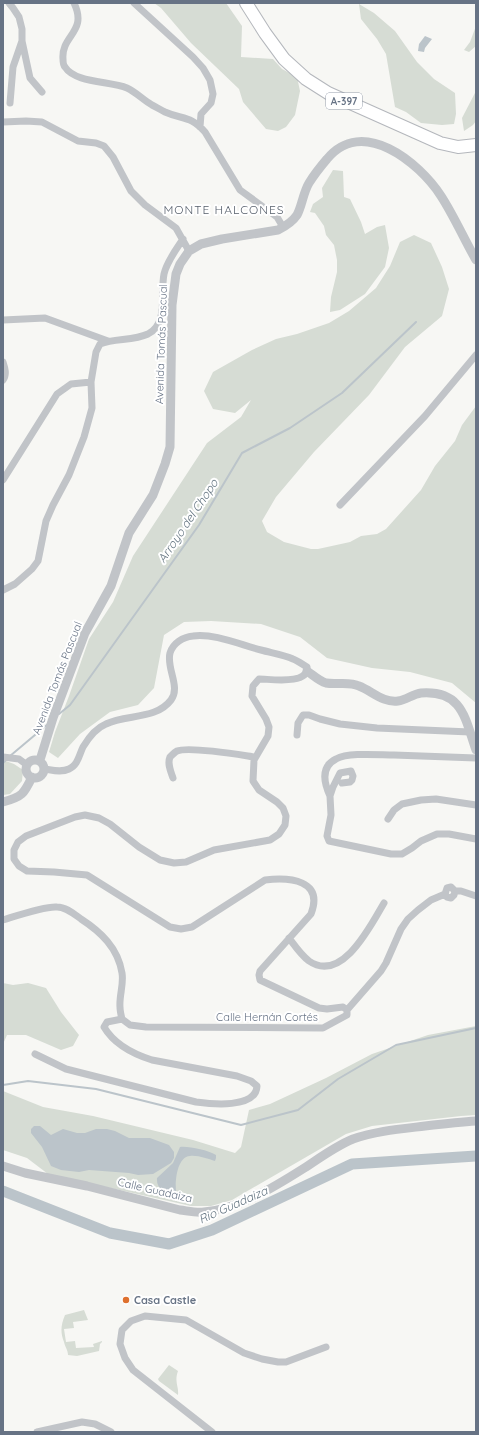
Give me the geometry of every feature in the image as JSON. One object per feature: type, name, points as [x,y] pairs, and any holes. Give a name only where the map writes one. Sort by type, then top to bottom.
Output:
[{"type":"main road","name":"A-397","points":[[246,3],[284,59],[306,79],[328,93],[440,143],[458,147],[476,145]]},
{"type":"street","points":[[9,3],[19,18],[30,78],[42,92]]},
{"type":"street","points":[[74,3],[78,11],[78,21],[76,29],[63,52],[64,65],[68,72],[74,76],[85,79],[112,83],[127,88],[166,113],[189,119],[200,127],[240,190],[277,217],[283,227]]},
{"type":"street","points":[[134,3],[193,56],[203,68],[210,80],[213,94],[211,103],[201,114],[200,127]]},
{"type":"street","points":[[10,102],[13,67],[22,41]]},
{"type":"street","points":[[189,119],[193,115],[201,114]]},
{"type":"street","points":[[3,122],[42,122],[78,141],[96,143],[104,146],[113,157],[131,191],[145,206],[176,228],[189,251],[201,244],[222,239],[278,230],[297,215],[309,183],[328,158],[343,145],[353,141],[366,141],[387,147],[406,160],[427,178],[441,196],[476,260]]},
{"type":"street","points":[[3,590],[15,584],[32,569],[38,561],[46,521],[69,475],[84,437],[92,408],[91,382],[96,352],[100,344],[108,341],[135,339],[157,327],[161,316],[164,274],[170,259],[183,239]]},
{"type":"street","name":"Avenida Tomás Pascual","points":[[40,760],[85,633],[111,586],[129,533],[153,495],[170,447],[172,305],[176,274],[180,264],[189,251]]},
{"type":"street","points":[[3,320],[45,318],[108,341]]},
{"type":"street","points":[[340,505],[425,416],[476,355]]},
{"type":"street","points":[[3,362],[5,368],[5,378],[3,380]]},
{"type":"street","points":[[3,480],[57,394],[71,384],[91,382]]},
{"type":"street","points":[[45,769],[59,771],[69,769],[77,762],[84,746],[94,731],[107,723],[158,711],[167,706],[173,698],[174,687],[169,665],[170,652],[175,644],[183,638],[193,636],[210,636],[293,659],[307,666],[307,671],[325,682],[358,685],[384,700],[398,701],[420,693],[434,693],[444,696],[459,706],[467,719],[476,750]]},
{"type":"street","name":"Calle Hernán Cortés","points":[[122,1019],[130,1025],[146,1027],[323,1028],[347,1015],[347,1010],[343,1007],[327,1009],[319,1008],[260,980],[258,975],[311,914],[314,906],[314,895],[308,886],[299,881],[275,879],[265,880],[192,927],[181,929],[170,927],[87,875],[27,871],[19,866],[14,859],[14,850],[18,842],[26,836],[75,817],[85,815],[99,818],[110,824],[160,860],[174,862],[186,862],[214,850],[270,840],[279,834],[286,825],[286,816],[283,808],[259,790],[254,781],[254,760],[268,736],[269,727],[266,719],[252,696],[253,686],[259,679],[294,680],[306,674],[307,671]]},
{"type":"street","points":[[297,735],[298,723],[303,715],[309,714],[320,719],[340,724],[470,732]]},
{"type":"street","points":[[173,778],[169,763],[170,757],[176,751],[202,751],[255,757]]},
{"type":"street","points":[[330,796],[324,784],[325,774],[328,765],[335,759],[342,756],[363,754],[476,758]]},
{"type":"street","points":[[3,757],[19,759],[27,765]]},
{"type":"street","points":[[32,760],[40,760],[44,764],[45,769],[38,777],[32,777],[26,770],[27,765],[32,760]]},
{"type":"street","points":[[342,783],[350,782],[352,780],[351,772],[340,773],[333,786],[330,796],[331,815],[327,836],[329,841],[392,854],[402,854],[421,841],[437,834],[449,834],[476,839]]},
{"type":"street","points":[[3,802],[14,799],[24,793],[32,777]]},
{"type":"street","points":[[388,819],[394,810],[402,804],[421,800],[436,799],[476,806]]},
{"type":"street","points":[[347,1010],[381,971],[401,929],[408,919],[418,910],[431,900],[444,894],[451,898],[455,891],[476,896]]},
{"type":"street","points":[[289,938],[301,954],[309,961],[322,966],[329,967],[336,965],[346,957],[360,941],[384,903]]},
{"type":"street","points":[[3,920],[56,906],[72,912],[96,929],[108,941],[119,960],[123,975],[120,1006],[122,1019],[108,1022],[104,1026],[107,1032],[127,1050],[138,1056],[237,1076],[251,1081],[257,1086],[254,1096],[228,1105],[196,1102],[66,1069],[35,1054]]},
{"type":"street","name":"Calle Guadaiza","points":[[3,1166],[25,1173],[87,1186],[180,1210],[204,1212],[232,1206],[257,1195],[296,1173],[336,1147],[352,1140],[388,1130],[476,1121]]},
{"type":"street","points":[[212,1432],[133,1370],[125,1358],[120,1344],[122,1330],[131,1321],[145,1316],[186,1320],[244,1353],[278,1362],[286,1362],[326,1347]]},
{"type":"street","points":[[37,1432],[82,1422],[95,1424],[111,1432]]},
{"type":"shaded area","points":[[154,3],[226,3],[242,26],[241,57],[273,59],[282,69],[297,77],[300,91],[295,115],[286,127],[278,131],[266,129],[243,102],[239,89],[191,43],[161,8]]},
{"type":"shaded area","points":[[359,4],[374,13],[395,31],[417,62],[434,79],[455,93],[456,114],[454,124],[442,125],[421,123],[406,112],[395,107],[386,54],[377,39],[361,19]]},
{"type":"shaded area","points":[[476,26],[476,46],[469,52],[464,50],[470,42]]},
{"type":"shaded area","points":[[425,36],[432,39],[425,48],[424,52],[418,51],[419,44]]},
{"type":"shaded area","points":[[476,91],[476,121],[464,131],[462,118]]},
{"type":"shaded area","points":[[333,170],[343,171],[344,197],[350,199],[365,234],[377,227],[385,225],[389,248],[385,267],[365,294],[340,310],[330,312],[331,297],[337,272],[337,260],[334,245],[326,235],[324,226],[315,213],[310,212],[313,204],[323,197],[322,188]]},
{"type":"shaded area","points":[[414,235],[431,243],[442,267],[449,289],[442,316],[405,347],[369,395],[314,452],[276,497],[262,521],[267,532],[284,542],[311,549],[318,549],[350,542],[361,536],[377,534],[386,529],[421,490],[435,466],[455,441],[462,425],[476,406],[476,703],[452,683],[410,672],[372,668],[327,658],[300,637],[261,624],[211,621],[184,622],[164,635],[154,688],[138,705],[110,712],[80,734],[58,758],[49,752],[89,639],[113,602],[133,556],[207,443],[241,417],[251,400],[235,413],[213,409],[204,391],[213,372],[252,350],[276,339],[297,334],[329,323],[349,311],[376,288],[390,266],[400,242]]},
{"type":"shaded area","points":[[3,760],[14,764],[23,770],[22,781],[10,794],[3,795]]},
{"type":"shaded area","points":[[3,983],[13,985],[28,983],[46,988],[61,1012],[79,1035],[73,1046],[61,1050],[26,1035],[7,1035],[3,1044]]},
{"type":"shaded area","points":[[476,1026],[476,1115],[372,1126],[346,1134],[232,1200],[211,1206],[191,1206],[48,1174],[27,1158],[3,1150],[3,1091],[43,1107],[93,1116],[193,1140],[235,1153],[241,1147],[249,1110],[270,1104],[326,1078],[372,1054],[428,1035]]},
{"type":"shaded area","points":[[34,1126],[40,1126],[51,1135],[63,1129],[77,1133],[85,1133],[96,1129],[107,1129],[129,1138],[150,1138],[169,1145],[174,1152],[174,1158],[171,1163],[153,1174],[138,1175],[89,1170],[79,1172],[61,1170],[51,1166],[42,1147],[31,1133],[31,1129]]},
{"type":"shaded area","points":[[180,1147],[203,1150],[216,1155],[216,1158],[215,1161],[203,1157],[190,1156],[182,1160],[178,1170],[176,1191],[172,1195],[163,1191],[159,1187],[157,1178],[173,1163]]},
{"type":"shaded area","points":[[84,1310],[88,1320],[73,1322],[74,1328],[64,1329],[66,1342],[75,1341],[76,1348],[94,1347],[93,1344],[102,1341],[99,1351],[77,1356],[68,1355],[62,1332],[62,1325],[65,1315]]},
{"type":"shaded area","points":[[169,1365],[178,1371],[176,1378],[178,1395],[158,1379]]},
{"type":"waterway","name":"Arroyo del Chopo","points":[[59,714],[70,705],[199,525],[242,453],[290,428],[342,393],[416,322]]},
{"type":"waterway","name":"Arroyo del Chopo","points":[[10,756],[48,724]]},
{"type":"waterway","name":"Arroyo del Chopo","points":[[3,763],[7,759]]},
{"type":"waterway","points":[[3,1085],[28,1081],[96,1089],[241,1125],[298,1110],[338,1079],[396,1045],[476,1028]]},
{"type":"waterway","name":"Rio Guadaiza","points":[[3,1191],[110,1233],[169,1244],[212,1230],[352,1164],[476,1156]]},
{"type":"place","name":"Casa Castle","points":[[126,1300]]},
{"type":"district","name":"MONTE HALCONES","points":[[224,210]]}]
